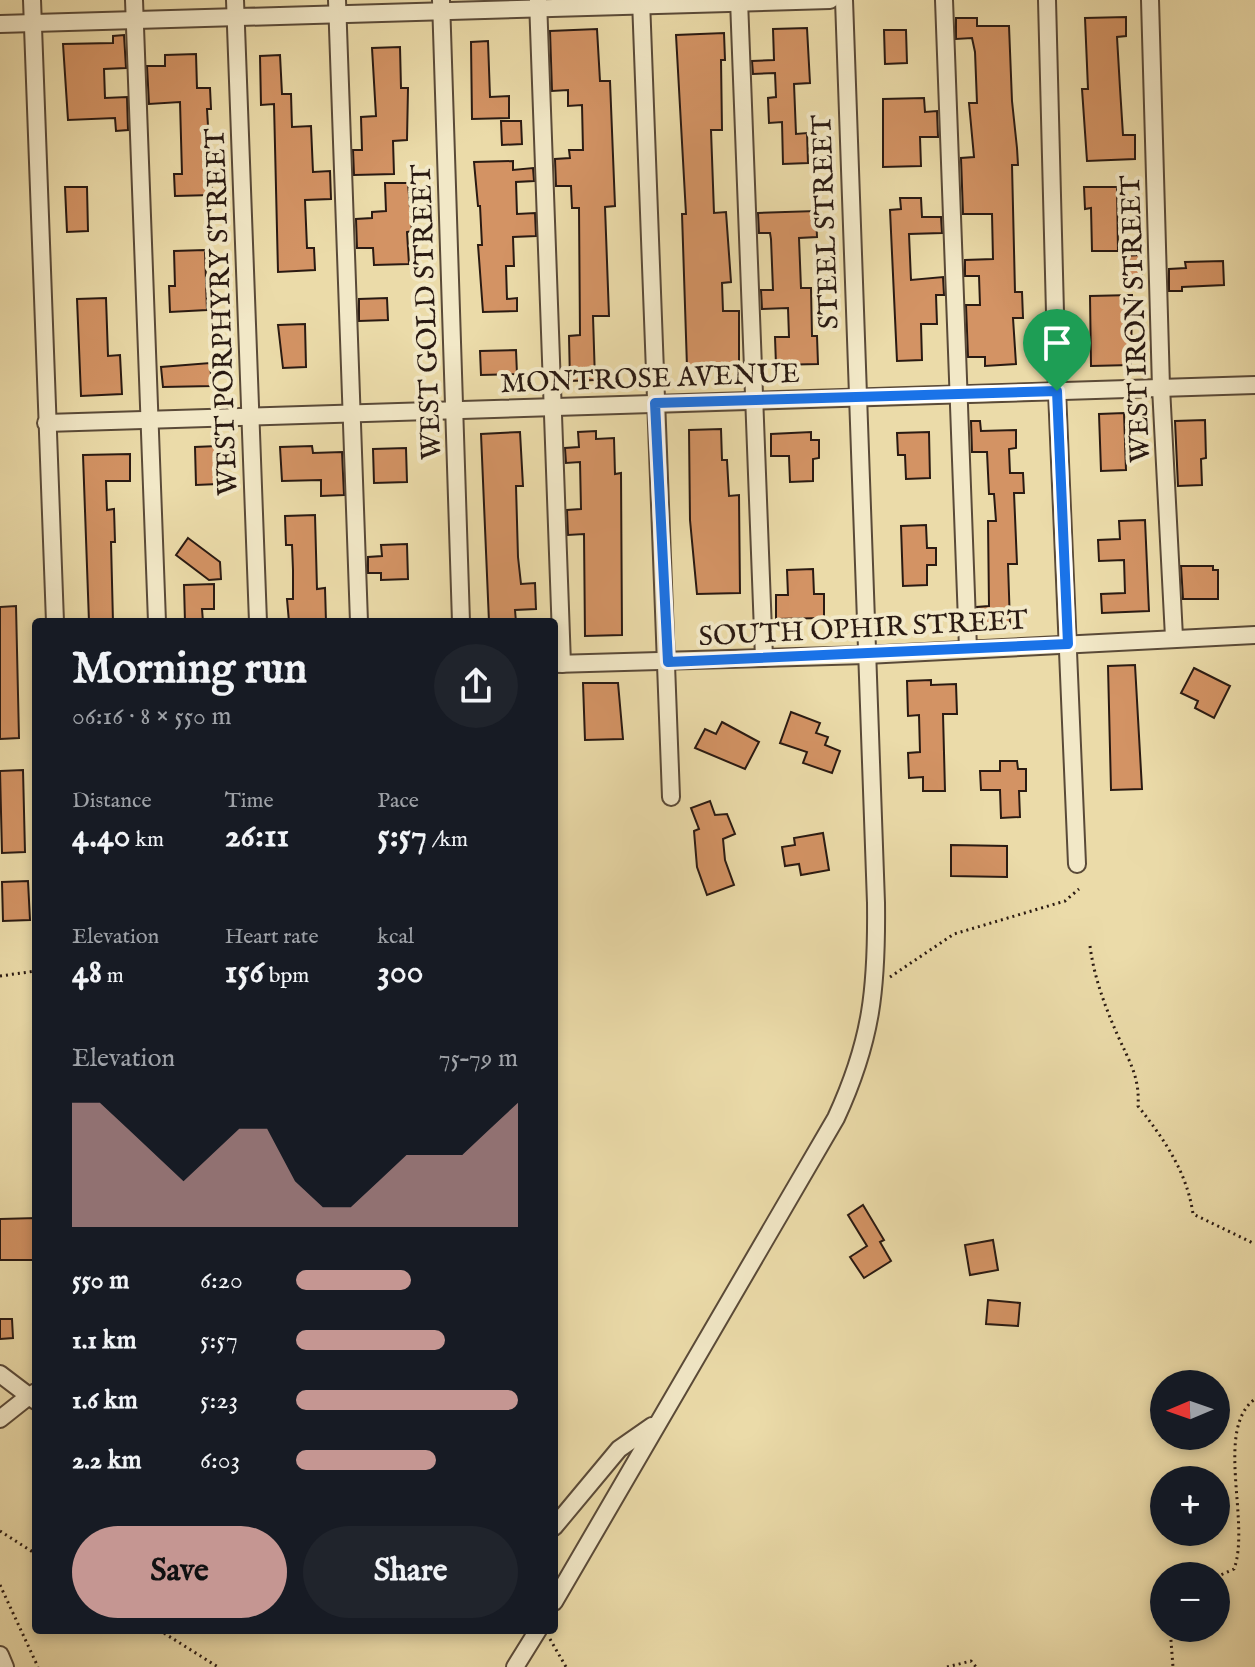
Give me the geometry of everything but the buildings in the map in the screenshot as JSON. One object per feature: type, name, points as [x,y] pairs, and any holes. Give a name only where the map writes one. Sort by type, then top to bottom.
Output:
[{"type":"street","points":[[32,0],[55,618]]},
{"type":"street","points":[[134,0],[157,618]]},
{"type":"street","name":"WEST PORPHYRY STREET","points":[[235,0],[258,618]]},
{"type":"street","points":[[0,24],[235,19],[337,8],[830,0]]},
{"type":"street","name":"STEEL STREET","points":[[558,1595],[836,1118],[856,1075],[871,1022],[875,989],[874,827],[855,397],[844,0]]},
{"type":"street","points":[[944,0],[968,649]]},
{"type":"street","points":[[1047,0],[1057,391],[1077,864]]},
{"type":"street","name":"WEST IRON STREET","points":[[1150,0],[1161,387],[1174,637]]},
{"type":"street","points":[[740,1],[764,658]]},
{"type":"street","points":[[641,3],[671,797]]},
{"type":"street","points":[[538,4],[553,405],[557,618]]},
{"type":"street","name":"WEST GOLD STREET","points":[[441,6],[461,618]]},
{"type":"street","points":[[337,8],[359,618]]},
{"type":"street","name":"MONTROSE AVENUE","points":[[46,423],[1255,385]]},
{"type":"street","name":"SOUTH OPHIR STREET","points":[[558,664],[866,655],[1255,635]]},
{"type":"street","points":[[0,1374],[32,1395]]},
{"type":"street","points":[[0,1419],[32,1397]]},
{"type":"street","points":[[558,1522],[619,1449],[657,1423]]},
{"type":"street","points":[[515,1667],[536,1634]]},
{"type":"street","points":[[0,1655],[5,1667]]},
{"type":"path","points":[[875,989],[912,959],[954,934],[1065,901],[1079,889]]},
{"type":"path","points":[[1090,946],[1093,970],[1117,1035],[1135,1071],[1139,1086],[1138,1106],[1189,1185],[1193,1214],[1255,1244]]},
{"type":"path","points":[[0,976],[32,972]]},
{"type":"path","points":[[1230,1571],[1234,1569],[1242,1549],[1233,1447],[1248,1404],[1255,1399]]},
{"type":"path","points":[[0,1531],[32,1551]]},
{"type":"path","points":[[0,1585],[38,1667]]},
{"type":"path","points":[[165,1634],[218,1667]]},
{"type":"path","points":[[547,1634],[566,1667]]},
{"type":"path","points":[[1171,1642],[1173,1667]]},
{"type":"path","points":[[947,1667],[971,1661],[976,1667]]},
{"type":"route","points":[[1057,391],[1068,644],[668,662],[655,403],[1057,391]]}]
